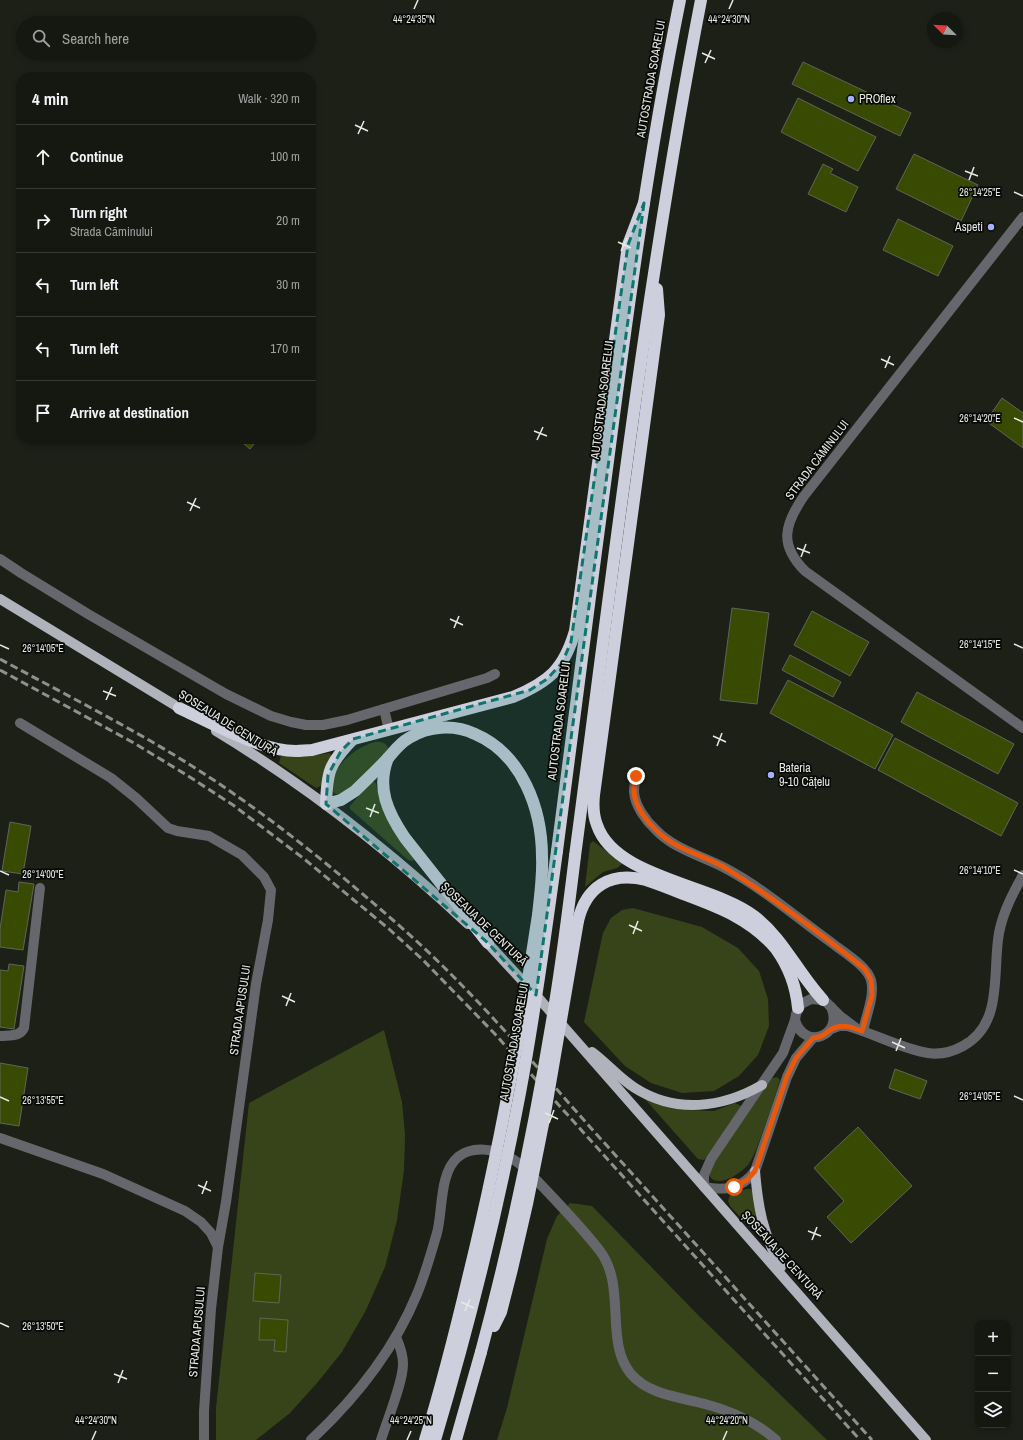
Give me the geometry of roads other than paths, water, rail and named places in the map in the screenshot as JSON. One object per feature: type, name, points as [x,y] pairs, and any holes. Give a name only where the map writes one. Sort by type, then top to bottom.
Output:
[{"type":"highway","name":"AUTOSTRADA SOARELUI","points":[[435,1440],[462,1346],[502,1180],[520,1093],[534,1012],[557,851],[630,292],[664,81],[680,0]]},
{"type":"highway","points":[[456,1440],[494,1305],[540,1092],[556,996],[655,268],[675,144],[701,0]]},
{"type":"highway","points":[[179,708],[221,728],[261,744],[278,749],[296,751],[312,750],[513,697],[530,690],[547,679],[562,663],[571,642],[574,630],[628,245],[644,203]]},
{"type":"highway","points":[[655,268],[659,315],[594,795],[594,817],[601,835],[607,844],[628,860],[648,871],[732,903],[753,915],[781,942],[808,983],[827,1004]]},
{"type":"highway","points":[[353,739],[341,751],[330,770],[327,781],[326,804],[348,796],[409,738],[437,729],[455,728],[471,732],[486,739],[512,761],[524,780],[532,801],[542,844],[542,872],[536,922],[499,1142],[463,1302],[447,1365],[425,1440]]},
{"type":"highway","points":[[389,757],[384,768],[382,780],[383,792],[387,807],[395,823],[405,838],[488,943]]},
{"type":"highway","points":[[481,1352],[501,1312],[526,1211],[544,1119],[578,921],[582,906],[593,890],[607,881],[614,879],[635,878],[647,880],[703,901],[744,920],[757,930],[776,949],[789,970],[796,994],[797,1014]]},
{"type":"main road","name":"ȘOSEAUA DE CENTURĂ","points":[[0,599],[265,762],[326,804],[418,879],[488,943],[575,1039],[926,1440]]},
{"type":"main road","points":[[575,1039],[601,1058],[634,1088],[653,1097],[673,1103],[694,1106],[717,1103],[746,1095],[762,1085]]},
{"type":"main road","points":[[755,1171],[759,1208],[764,1229],[771,1248],[788,1281]]},
{"type":"street","name":"STRADA CĂMINULUI","points":[[1023,217],[804,496],[794,512],[787,531],[788,544],[791,553],[805,571],[1023,728]]},
{"type":"street","points":[[0,559],[21,574],[226,694],[271,716],[306,725],[322,725],[347,720],[487,678],[494,674]]},
{"type":"street","points":[[384,709],[389,730]]},
{"type":"street","name":"STRADA APUSULUI","points":[[20,723],[111,778],[136,798],[168,828],[177,831],[209,836],[242,855],[264,877],[271,890],[268,920],[256,984],[226,1202],[218,1247],[211,1309],[204,1410],[204,1440]]},
{"type":"street","points":[[636,776],[634,791],[636,803],[645,817],[668,841],[725,868],[748,882],[843,951],[865,969],[871,980],[872,995],[859,1030]]},
{"type":"street","points":[[797,1014],[799,1030],[813,1038],[826,1034],[831,1029],[839,1026],[847,1026],[914,1050],[927,1053],[937,1054],[958,1049],[975,1037],[988,1018],[993,1002],[1000,929],[1009,902],[1023,875]]},
{"type":"street","points":[[0,1036],[19,1034],[24,1028],[40,888]]},
{"type":"street","points":[[813,1038],[796,1058],[787,1076],[755,1171],[747,1180],[734,1187],[722,1190],[704,1187],[704,1175],[706,1168],[783,1054],[797,1014],[806,1001],[811,999],[827,1004],[859,1030]]},
{"type":"street","points":[[827,1004],[834,1017],[831,1029]]},
{"type":"street","points":[[0,1138],[104,1174],[185,1211],[206,1227],[211,1233],[218,1247]]},
{"type":"street","points":[[311,1440],[346,1403],[376,1366],[396,1337],[417,1294],[437,1233],[445,1180],[449,1168],[458,1157],[468,1151],[486,1149],[512,1158],[527,1171],[559,1203],[601,1253],[610,1271],[614,1289],[620,1354],[630,1373],[639,1382],[650,1388],[705,1404],[745,1418],[759,1426],[776,1440]]},
{"type":"street","points":[[381,1440],[399,1384],[403,1365],[402,1350],[396,1337]]},
{"type":"railway","points":[[0,659],[145,738],[192,766],[245,801],[321,859],[421,945],[471,995],[519,1047],[872,1440]]},
{"type":"railway","points":[[0,670],[134,743],[233,805],[303,858],[389,929],[423,960],[494,1033],[860,1440]]},
{"type":"place","name":"PROflex","points":[[851,99]]},
{"type":"place","name":"Aspeti","points":[[991,227]]},
{"type":"place","name":"Bateria 9-10 Cățelu","points":[[771,775]]}]
